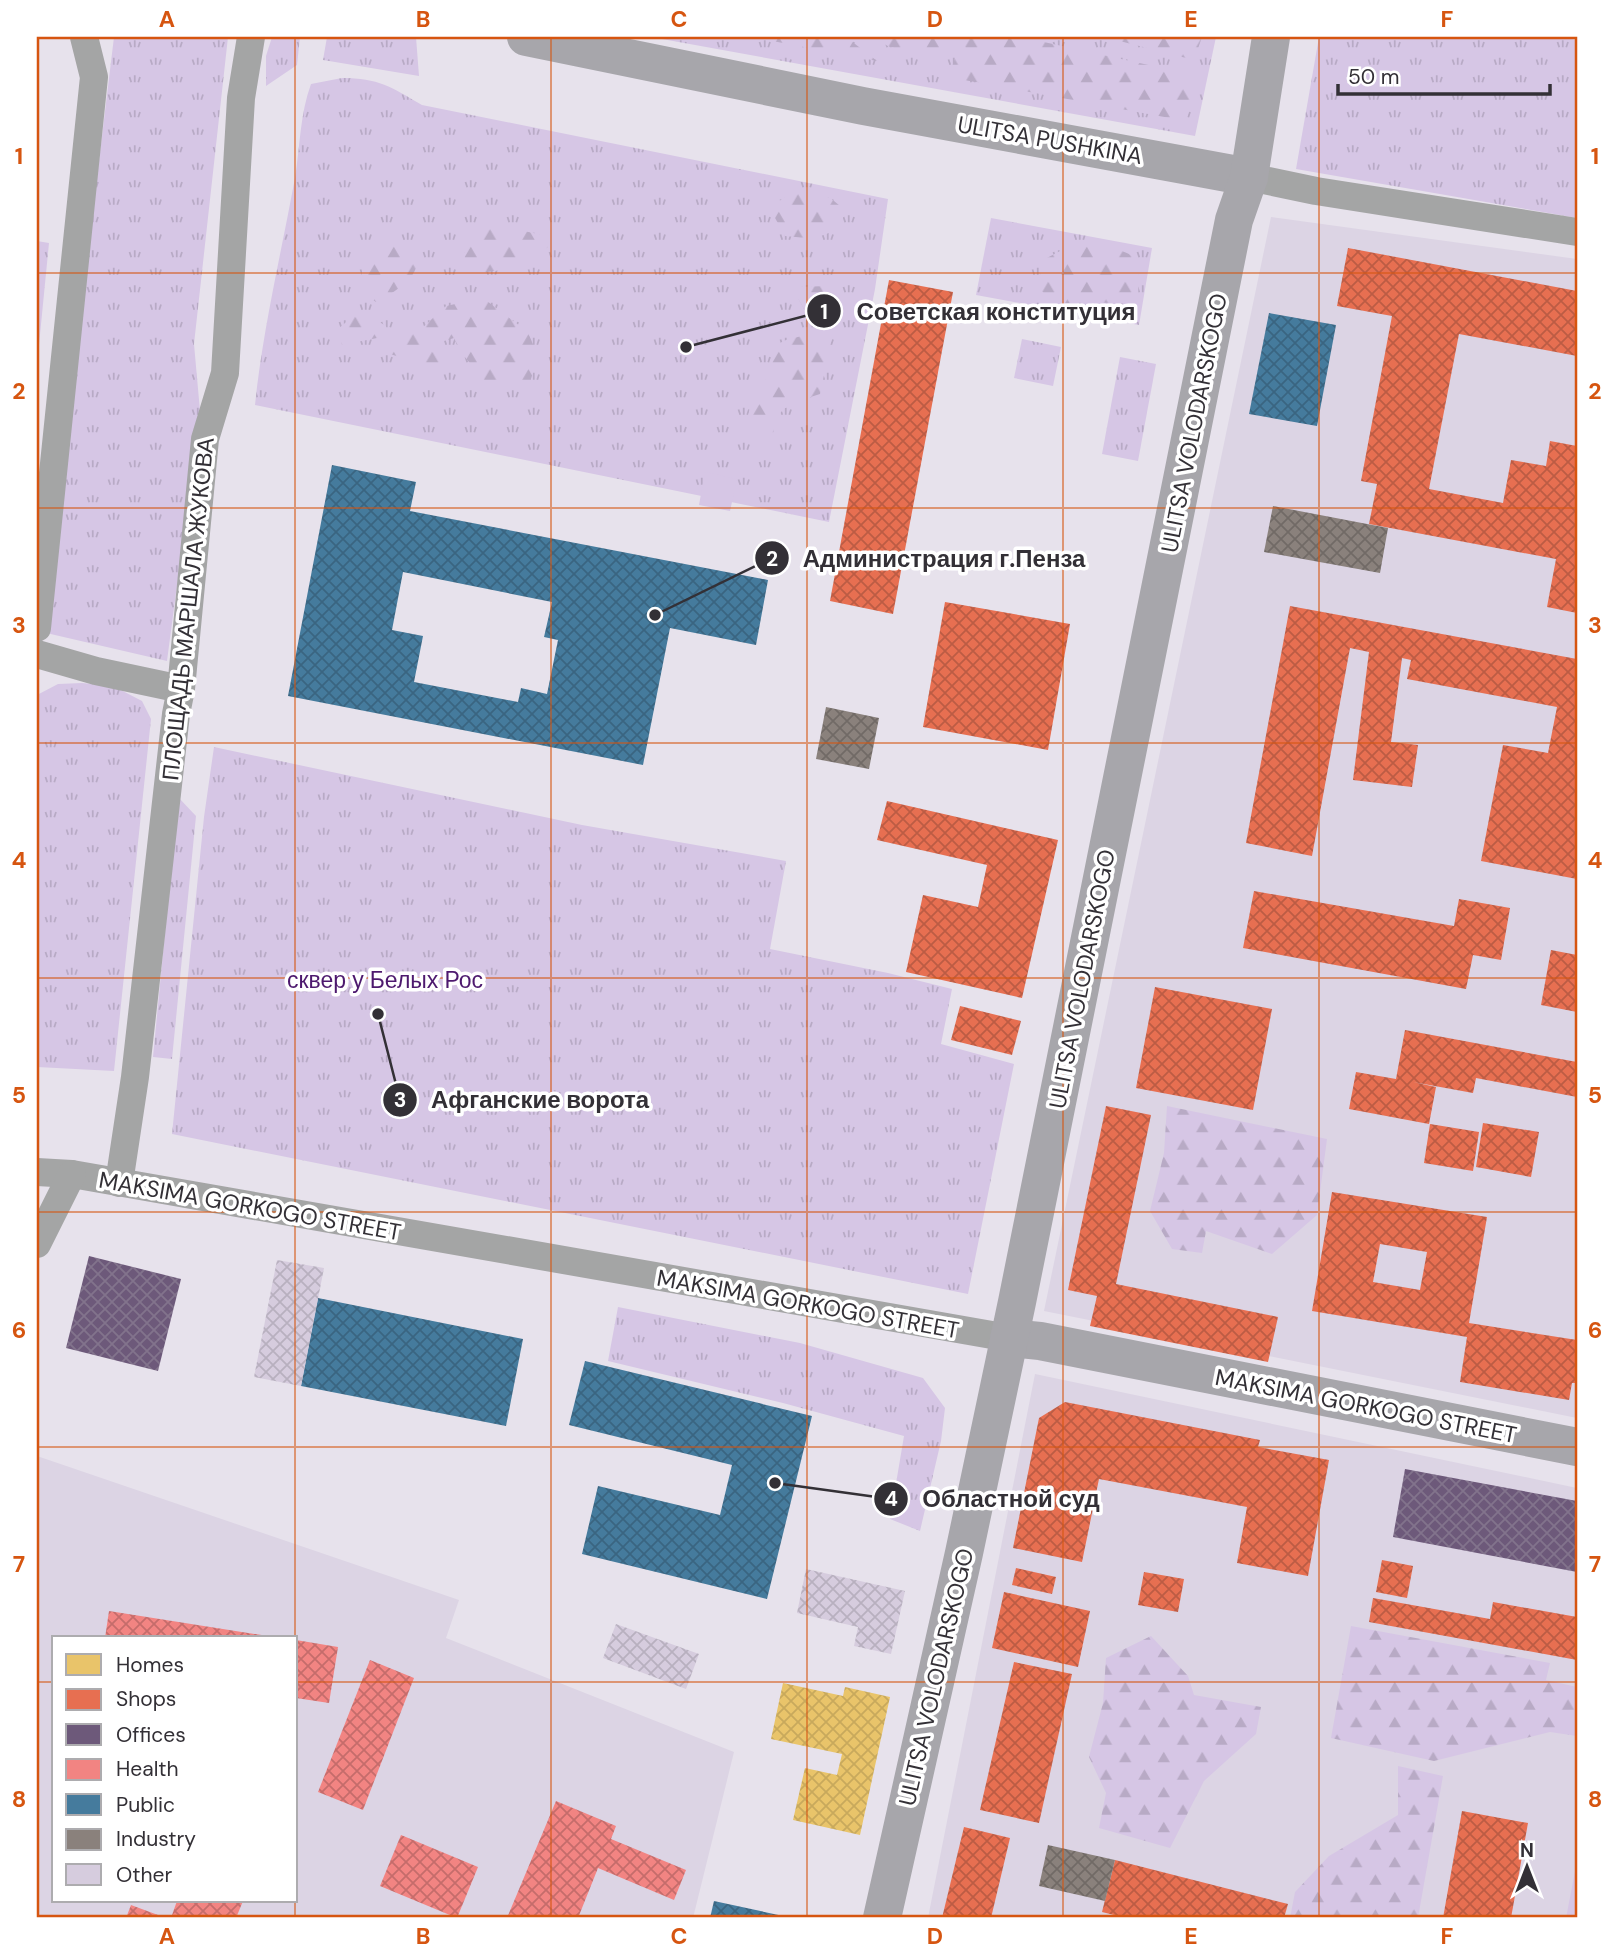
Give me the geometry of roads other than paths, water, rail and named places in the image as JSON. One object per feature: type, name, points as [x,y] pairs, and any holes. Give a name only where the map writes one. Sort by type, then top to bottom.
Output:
[{"type":"main road","name":"ULITSA PUSHKINA","points":[[526,37],[863,106],[1248,177]]},
{"type":"main road","name":"ULITSA VOLODARSKOGO","points":[[882,1918],[1009,1338],[1234,220],[1248,177],[1271,37]]},
{"type":"main road","name":"MAKSIMA GORKOGO STREET","points":[[1009,1338],[1040,1341],[1577,1447]]},
{"type":"street","points":[[37,628],[94,77],[84,37]]},
{"type":"street","name":"ПЛОЩАДЬ МАРШАЛА ЖУКОВА","points":[[119,1183],[135,1077],[181,689],[205,439],[225,373],[241,98],[251,37]]},
{"type":"street","name":"ULITSA PUSHKINA","points":[[1248,177],[1577,232]]},
{"type":"street","points":[[37,654],[96,671],[181,689]]},
{"type":"street","name":"MAKSIMA GORKOGO STREET","points":[[37,1172],[72,1174],[1009,1338]]},
{"type":"street","points":[[37,1244],[72,1174]]},
{"type":"place","name":"Советская конституция","points":[[686,347]]},
{"type":"place","name":"Администрация г.Пенза","points":[[655,615]]},
{"type":"place","name":"Афганские ворота","points":[[378,1014]]},
{"type":"place","name":"Областной суд","points":[[775,1483]]},
{"type":"park label","name":"сквер у Белых Рос","points":[[385,980]]}]
